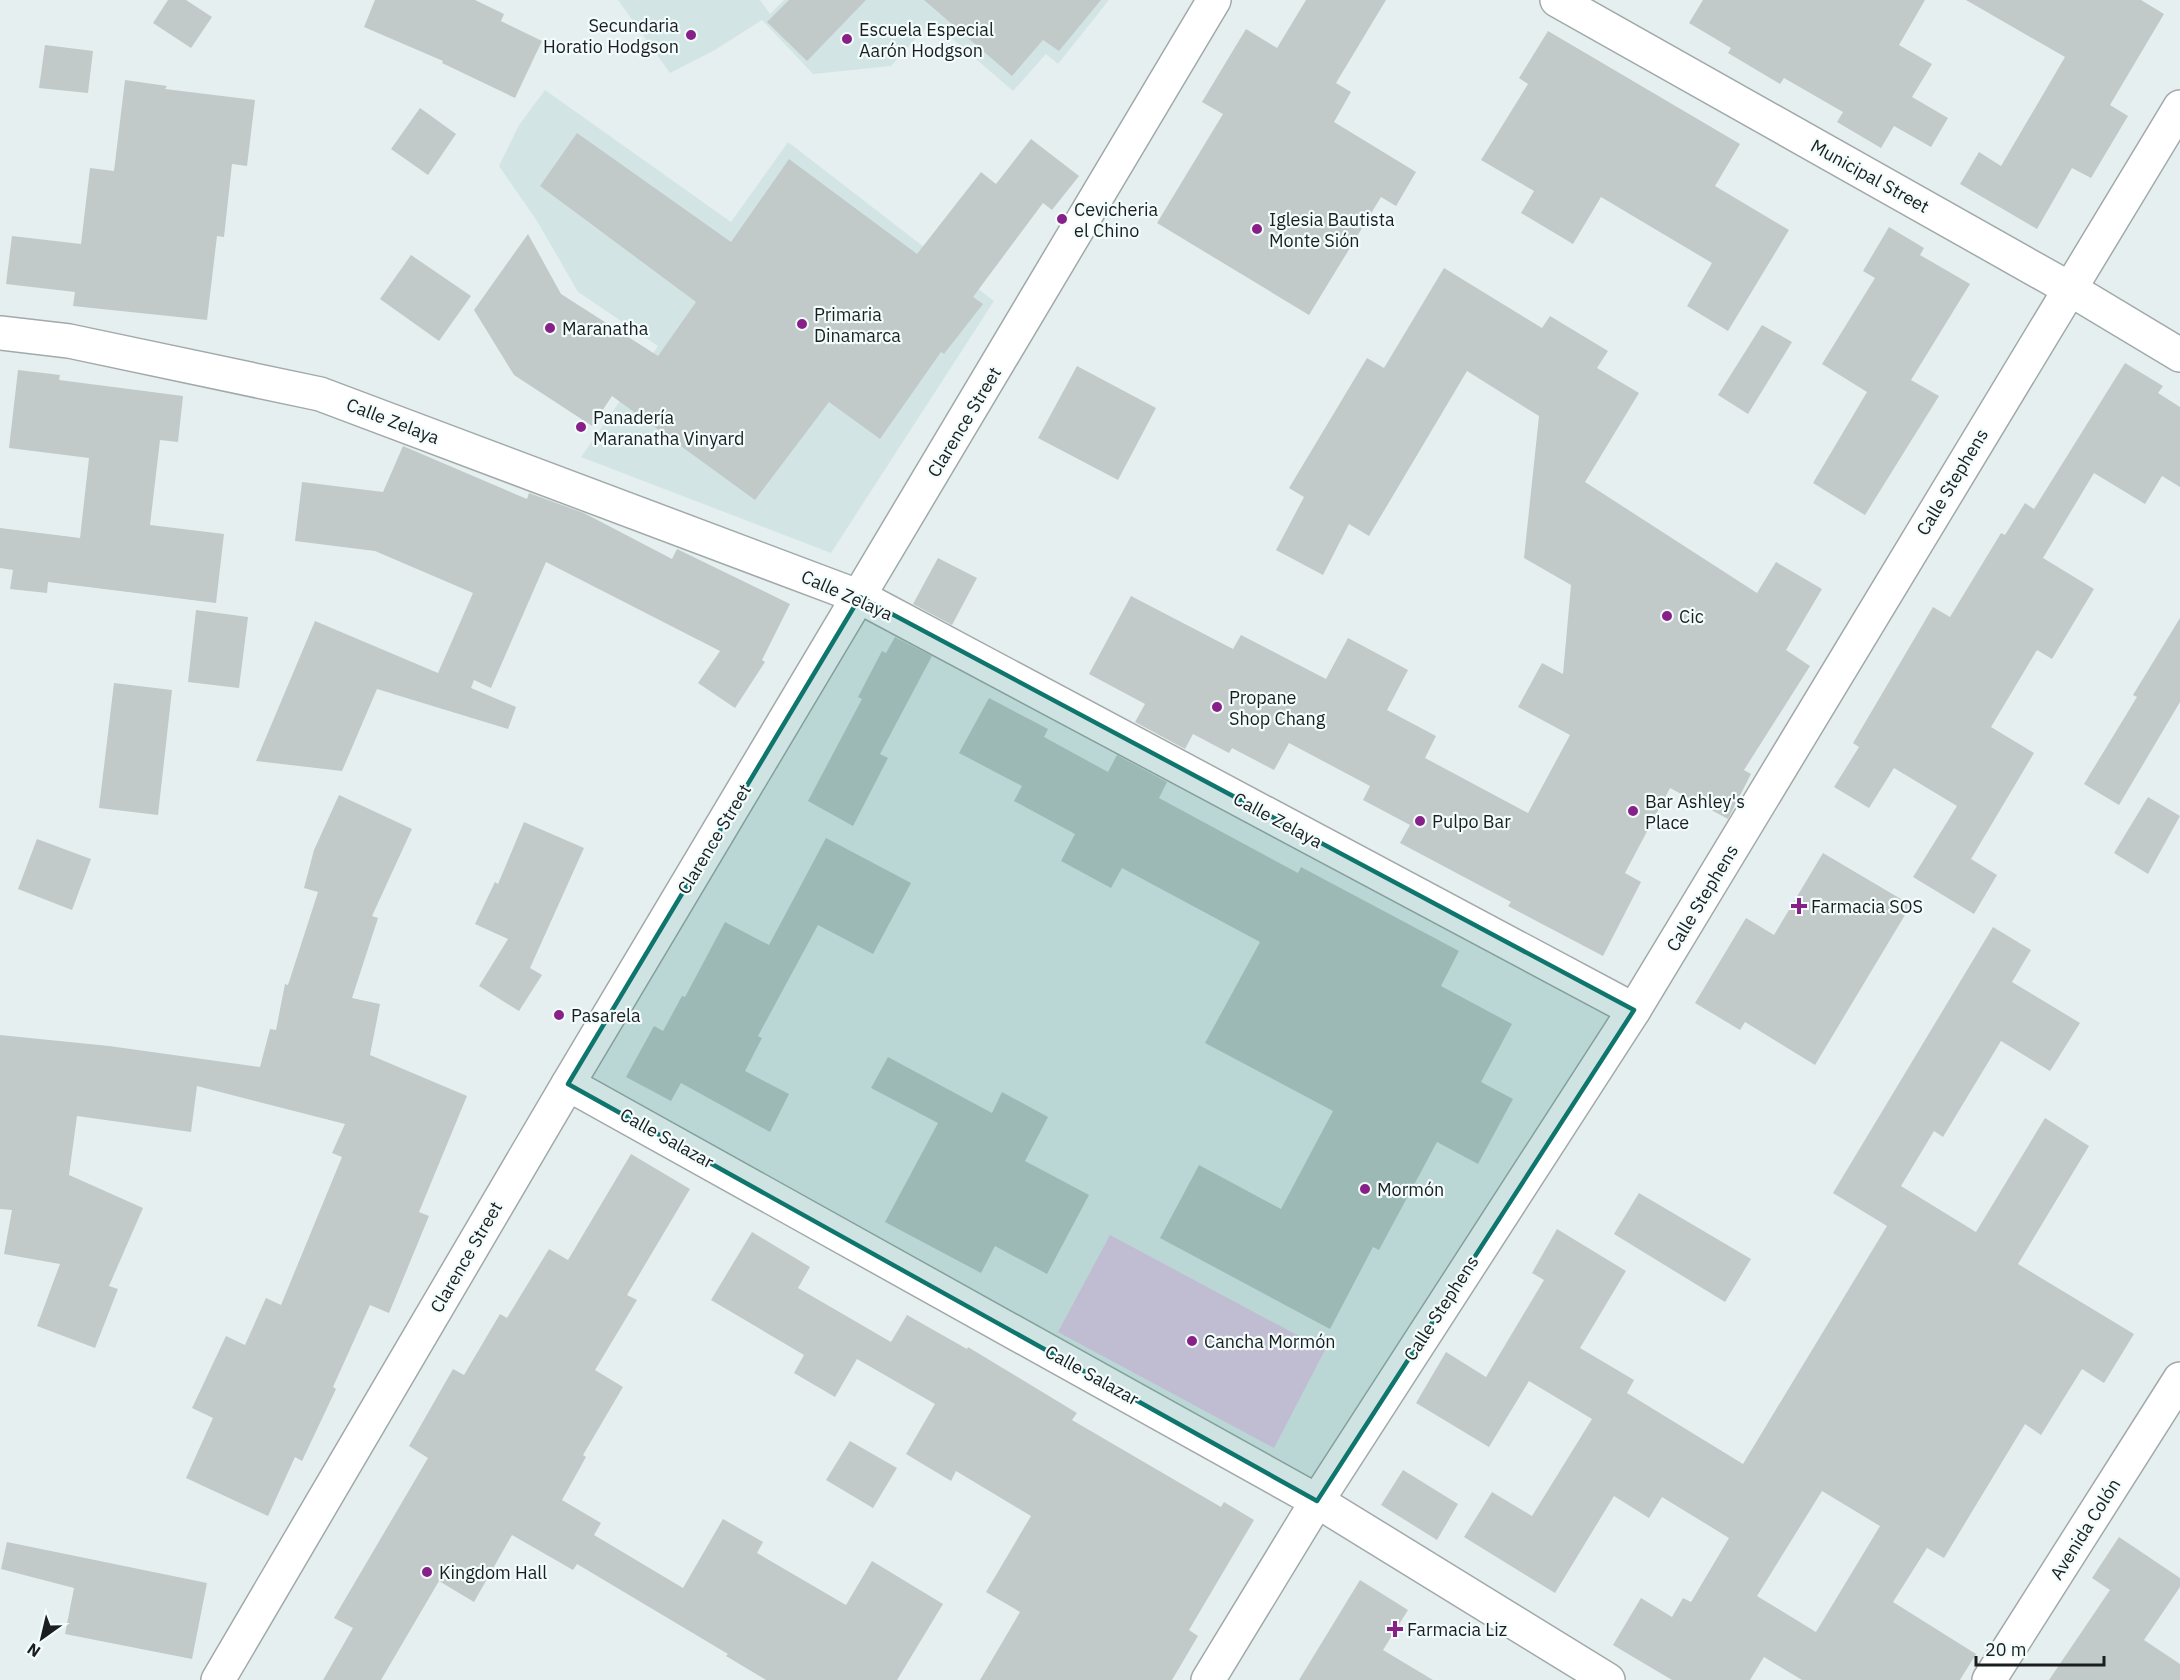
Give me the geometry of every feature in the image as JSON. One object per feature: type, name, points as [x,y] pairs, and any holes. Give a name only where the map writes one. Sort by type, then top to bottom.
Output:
[{"type":"street","name":"Clarence Street","points":[[218,1680],[567,1084],[860,597],[1214,0]]},
{"type":"street","name":"Municipal Street","points":[[1557,0],[2070,289],[2180,356]]},
{"type":"street","name":"Calle Stephens","points":[[1208,1680],[1317,1501],[1634,1010],[2180,107]]},
{"type":"street","name":"Calle Zelaya","points":[[0,333],[69,341],[320,394],[860,597],[1634,1010]]},
{"type":"street","name":"Calle Salazar","points":[[567,1084],[1317,1501],[1608,1680]]},
{"type":"street","name":"Avenida Colón","points":[[1989,1680],[2180,1379]]},
{"type":"highlighted area","points":[[860,597],[1634,1010],[1317,1501],[568,1084]]},
{"type":"shaded area","name":"Escuela Especial Aarón Hodgson","points":[[618,0],[760,0],[770,14],[784,0],[1109,0],[1058,64],[1046,54],[1013,91],[932,21],[891,66],[813,74],[762,20],[715,50],[670,73]]},
{"type":"shaded area","name":"Primaria Dinamarca","points":[[545,90],[731,222],[788,142],[994,301],[831,553],[581,457],[658,346],[578,292],[537,221],[499,166],[519,125]]},
{"type":"shaded area","name":"Cancha Mormón","points":[[1110,1235],[1325,1350],[1274,1448],[1058,1332]]},
{"type":"building","points":[[168,0],[186,0],[212,17],[191,48],[153,23]]},
{"type":"building","points":[[375,0],[475,0],[504,14],[501,21],[542,41],[515,98],[442,63],[443,61],[364,27]]},
{"type":"building","points":[[789,0],[866,0],[807,61],[767,22]]},
{"type":"building","points":[[924,0],[1101,0],[1059,51],[1043,40],[1012,76]]},
{"type":"building","points":[[1306,0],[1386,0],[1336,83],[1351,92],[1334,122],[1416,172],[1396,206],[1381,197],[1309,315],[1157,223],[1223,114],[1202,102],[1246,29],[1277,48]]},
{"type":"building","points":[[1703,0],[1925,0],[1899,45],[1932,64],[1912,97],[1948,118],[1931,147],[1894,126],[1881,148],[1837,122],[1843,112],[1784,78],[1780,84],[1728,53],[1731,48],[1689,23]]},
{"type":"building","points":[[1966,0],[2141,0],[2164,14],[2110,105],[2128,116],[2091,178],[2072,168],[2037,229],[1960,184],[1979,152],[2001,166],[2065,57]]},
{"type":"building","points":[[1548,31],[1740,144],[1715,186],[1789,230],[1728,331],[1687,306],[1712,263],[1601,197],[1573,244],[1521,213],[1534,191],[1481,160],[1528,84],[1519,78]]},
{"type":"building","points":[[45,45],[93,51],[88,93],[39,88]]},
{"type":"building","points":[[125,80],[167,86],[165,89],[255,100],[247,166],[232,164],[224,237],[217,236],[207,320],[73,306],[75,292],[6,284],[12,236],[81,244],[90,168],[114,171]]},
{"type":"building","points":[[420,108],[456,134],[428,175],[391,149]]},
{"type":"building","name":"Primaria Dinamarca","points":[[577,133],[731,242],[789,159],[917,254],[981,172],[996,184],[1031,139],[1079,176],[1052,210],[1043,203],[973,297],[983,304],[944,354],[941,352],[880,439],[829,402],[755,500],[612,396],[592,426],[514,375],[474,310],[528,234],[561,294],[658,356],[696,302],[540,186]]},
{"type":"building","points":[[1889,227],[1924,248],[1920,255],[1970,284],[1911,380],[1939,396],[1865,515],[1813,483],[1867,392],[1822,364],[1875,278],[1863,271]]},
{"type":"building","points":[[411,255],[471,296],[439,341],[380,299]]},
{"type":"building","points":[[1444,268],[1542,328],[1550,316],[1608,351],[1597,368],[1639,393],[1585,482],[1757,593],[1776,562],[1822,589],[1786,650],[1810,666],[1744,770],[1751,774],[1728,819],[1670,788],[1625,873],[1641,882],[1603,956],[1508,906],[1511,902],[1400,843],[1410,825],[1363,800],[1370,786],[1289,743],[1274,770],[1232,748],[1229,753],[1193,734],[1185,749],[1135,722],[1145,704],[1089,674],[1131,596],[1233,649],[1241,635],[1326,679],[1348,638],[1408,670],[1387,710],[1436,736],[1425,758],[1528,813],[1570,735],[1518,707],[1542,663],[1563,674],[1571,585],[1524,558],[1539,416],[1467,371],[1369,536],[1349,524],[1323,575],[1276,550],[1304,497],[1289,488],[1367,358],[1384,368]]},
{"type":"building","points":[[1762,325],[1792,342],[1748,414],[1718,395]]},
{"type":"building","points":[[2125,363],[2163,386],[2158,393],[2180,407],[2180,487],[2162,476],[2145,504],[2094,473],[2043,558],[2094,589],[2052,659],[2037,650],[1991,727],[2034,753],[1971,859],[1997,875],[1974,914],[1913,877],[1957,806],[1894,768],[1869,808],[1834,787],[1859,747],[1853,743],[1933,607],[1950,617],[2001,533],[2005,535],[2025,503],[2034,509]]},
{"type":"building","points":[[1077,366],[1156,408],[1118,480],[1038,438]]},
{"type":"building","points":[[18,370],[60,375],[59,380],[183,396],[178,442],[160,440],[150,525],[224,534],[216,603],[48,582],[47,593],[10,589],[13,570],[0,568],[0,528],[80,538],[89,458],[9,448]]},
{"type":"building","points":[[403,446],[527,499],[529,493],[584,513],[672,559],[677,549],[790,604],[762,660],[765,662],[735,708],[698,683],[720,651],[546,562],[491,688],[474,680],[471,688],[516,707],[508,729],[377,689],[342,771],[256,761],[315,621],[438,673],[473,593],[375,551],[295,541],[302,482],[383,492]]},
{"type":"building","points":[[938,558],[977,578],[952,625],[913,604]]},
{"type":"building","points":[[196,610],[248,617],[239,688],[188,682]]},
{"type":"building","points":[[2180,618],[2180,702],[2119,805],[2084,784],[2137,697],[2133,695]]},
{"type":"building","points":[[895,637],[932,656],[880,754],[888,758],[853,826],[808,801],[862,699],[858,697],[882,651],[886,653]]},
{"type":"building","points":[[114,683],[172,690],[158,815],[99,808]]},
{"type":"building","points":[[989,698],[1048,729],[1044,737],[1108,772],[1117,755],[1167,782],[1159,798],[1298,873],[1301,867],[1459,951],[1441,986],[1512,1024],[1481,1082],[1513,1099],[1478,1164],[1437,1142],[1379,1250],[1373,1247],[1330,1329],[1160,1238],[1199,1165],[1281,1209],[1333,1111],[1205,1043],[1260,942],[1122,868],[1111,888],[1061,861],[1075,834],[1014,801],[1022,786],[959,753]]},
{"type":"building","points":[[339,795],[412,829],[372,916],[378,918],[352,998],[380,1004],[370,1055],[467,1096],[419,1212],[429,1216],[389,1313],[370,1305],[333,1387],[336,1389],[302,1461],[295,1457],[268,1516],[186,1478],[213,1418],[192,1408],[226,1336],[245,1345],[266,1298],[281,1305],[342,1157],[332,1153],[345,1124],[197,1086],[191,1132],[77,1116],[69,1175],[143,1208],[109,1286],[118,1289],[95,1348],[37,1326],[60,1264],[4,1254],[12,1210],[0,1209],[0,1035],[109,1046],[260,1067],[270,1029],[276,1030],[285,984],[288,985],[318,892],[304,888],[314,850]]},
{"type":"building","points":[[2148,797],[2180,816],[2148,874],[2114,853]]},
{"type":"building","points":[[524,822],[584,848],[530,968],[542,975],[519,1011],[479,986],[508,939],[475,924],[495,882],[498,884]]},
{"type":"building","points":[[826,838],[911,883],[873,954],[818,925],[758,1036],[762,1038],[745,1071],[789,1094],[770,1132],[681,1083],[671,1101],[626,1077],[654,1026],[663,1031],[682,996],[685,997],[725,922],[769,945]]},
{"type":"building","points":[[37,839],[91,859],[72,910],[18,889]]},
{"type":"building","points":[[1823,853],[1911,905],[1815,1065],[1745,1022],[1740,1030],[1695,1003],[1746,918],[1774,935]]},
{"type":"building","points":[[1993,927],[2031,950],[2012,982],[2080,1023],[2050,1071],[2001,1041],[1943,1137],[1934,1131],[1901,1186],[1976,1232],[2045,1118],[2089,1146],[2018,1264],[2134,1334],[2104,1383],[2082,1369],[2041,1435],[2025,1424],[1944,1558],[1927,1548],[1893,1602],[1976,1654],[1960,1680],[1802,1680],[1764,1657],[1750,1680],[1672,1680],[1613,1645],[1641,1598],[1672,1617],[1683,1598],[1691,1602],[1729,1538],[1662,1497],[1649,1518],[1614,1496],[1555,1593],[1464,1537],[1492,1492],[1532,1516],[1592,1419],[1529,1381],[1489,1447],[1416,1403],[1446,1352],[1486,1377],[1544,1280],[1532,1273],[1557,1229],[1626,1271],[1580,1348],[1634,1380],[1627,1393],[1743,1464],[1887,1226],[1833,1193]],"holes":[[[1822,1491],[1880,1526],[1816,1632],[1757,1596]]]},
{"type":"building","points":[[888,1057],[992,1113],[1002,1092],[1048,1117],[1025,1161],[1089,1195],[1047,1274],[995,1246],[981,1273],[885,1222],[938,1123],[871,1088]]},
{"type":"building","points":[[631,1154],[690,1189],[627,1295],[637,1300],[595,1370],[623,1387],[583,1455],[586,1457],[562,1500],[601,1523],[594,1535],[683,1588],[723,1519],[763,1542],[757,1553],[846,1605],[872,1561],[943,1604],[897,1680],[766,1680],[726,1656],[728,1654],[577,1564],[573,1570],[512,1535],[474,1602],[439,1581],[381,1680],[323,1680],[353,1628],[334,1618],[428,1458],[409,1446],[453,1369],[464,1375],[500,1314],[507,1318],[549,1249],[568,1260]]},
{"type":"building","points":[[1639,1193],[1751,1259],[1725,1302],[1614,1234]]},
{"type":"building","points":[[752,1232],[810,1267],[798,1288],[891,1342],[907,1315],[967,1349],[968,1347],[1077,1413],[1072,1420],[1221,1507],[1224,1502],[1254,1520],[1189,1630],[1198,1636],[1172,1680],[980,1680],[1020,1612],[986,1592],[1031,1516],[956,1471],[951,1481],[906,1454],[935,1404],[857,1359],[835,1397],[794,1373],[804,1355],[711,1300]]},
{"type":"building","points":[[850,1441],[897,1468],[873,1508],[826,1480]]},
{"type":"building","points":[[1403,1470],[1458,1504],[1437,1540],[1381,1505]]},
{"type":"building","points":[[2119,1537],[2180,1578],[2180,1587],[2144,1640],[2180,1664],[2180,1680],[2049,1680],[2110,1590],[2092,1578]]},
{"type":"building","points":[[7,1542],[207,1583],[192,1659],[65,1634],[74,1588],[1,1569]]},
{"type":"building","points":[[1360,1580],[1408,1610],[1383,1650],[1433,1680],[1299,1680]]},
{"type":"place","name":"Secundaria Horatio Hodgson","points":[[691,35]]},
{"type":"place","name":"Escuela Especial Aarón Hodgson","points":[[847,39]]},
{"type":"place","name":"Cevicheria el Chino","points":[[1062,219]]},
{"type":"place","name":"Iglesia Bautista Monte Sión","points":[[1257,229]]},
{"type":"place","name":"Primaria Dinamarca","points":[[802,324]]},
{"type":"place","name":"Maranatha","points":[[550,328]]},
{"type":"place","name":"Panadería Maranatha Vinyard","points":[[581,427]]},
{"type":"place","name":"Cic","points":[[1667,616]]},
{"type":"place","name":"Propane Shop Chang","points":[[1217,707]]},
{"type":"place","name":"Bar Ashley's Place","points":[[1633,811]]},
{"type":"place","name":"Pulpo Bar","points":[[1420,821]]},
{"type":"place","name":"Farmacia SOS","points":[[1799,906]]},
{"type":"place","name":"Pasarela","points":[[559,1015]]},
{"type":"place","name":"Mormón","points":[[1365,1189]]},
{"type":"place","name":"Cancha Mormón","points":[[1192,1341]]},
{"type":"place","name":"Kingdom Hall","points":[[427,1572]]},
{"type":"place","name":"Farmacia Liz","points":[[1395,1629]]}]
